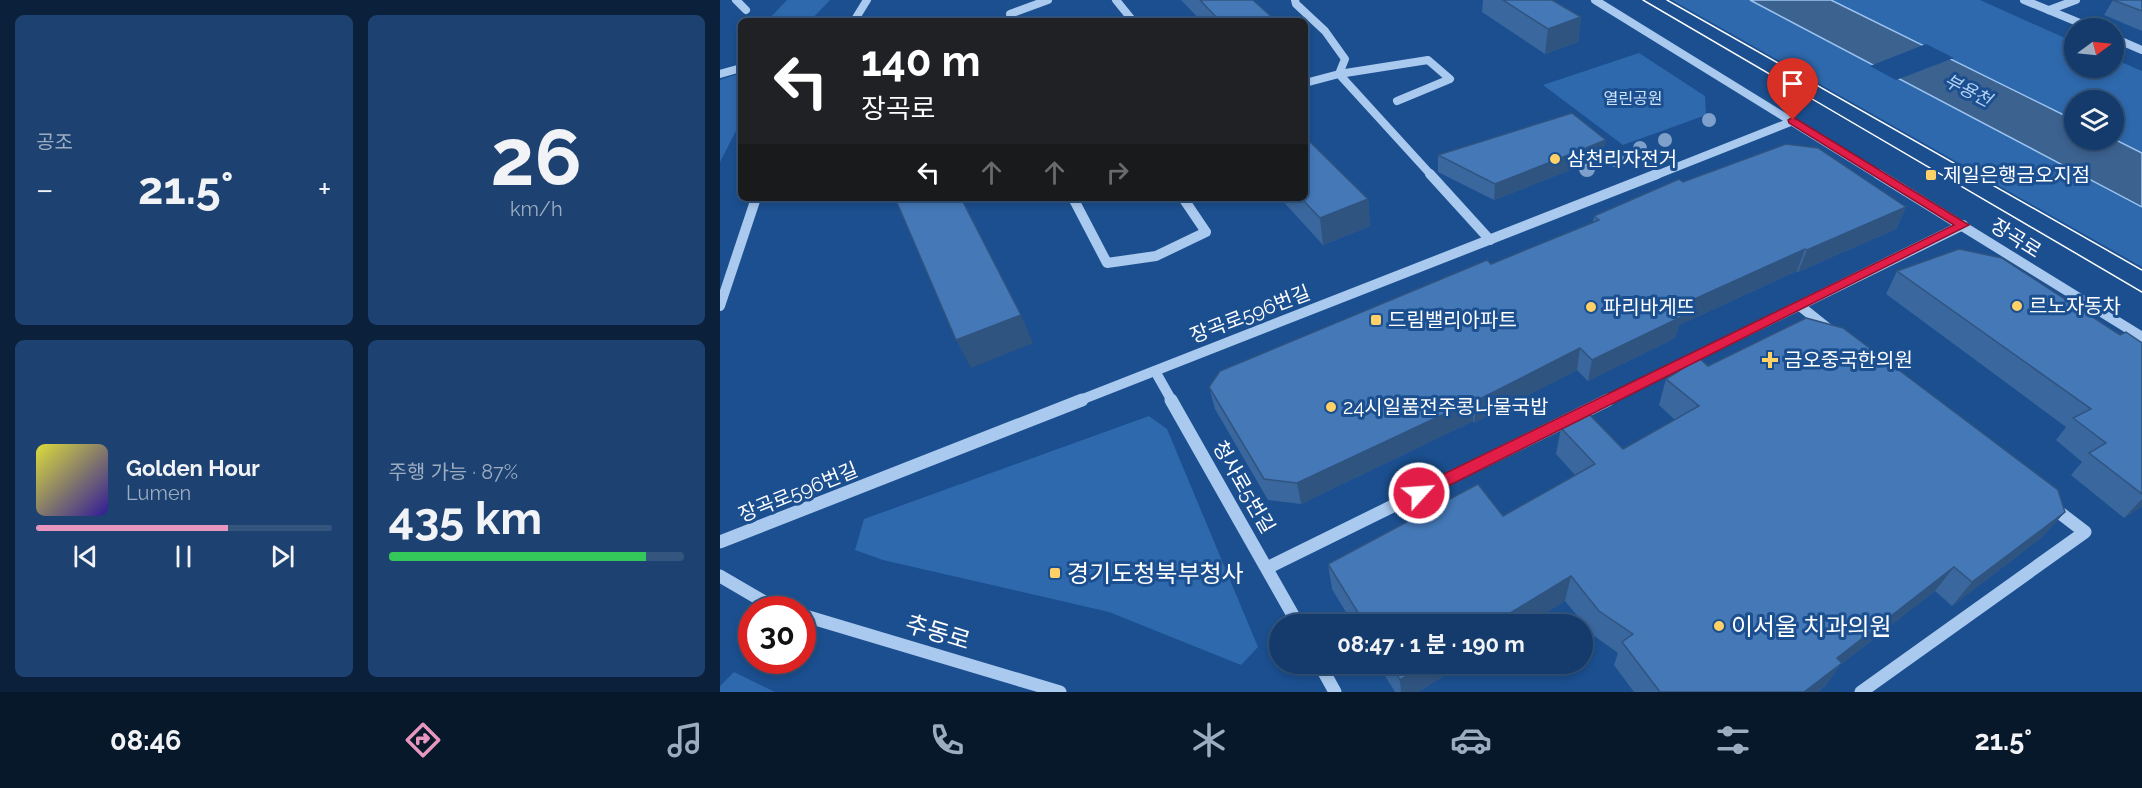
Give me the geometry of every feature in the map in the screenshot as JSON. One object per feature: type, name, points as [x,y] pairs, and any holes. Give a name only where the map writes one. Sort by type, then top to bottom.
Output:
[{"type":"street","points":[[736,0],[746,10]]},
{"type":"street","points":[[856,18],[867,0]]},
{"type":"street","points":[[1011,18],[1010,14],[1048,0]]},
{"type":"street","points":[[1116,0],[1131,18]]},
{"type":"street","points":[[1295,0],[1296,4],[1324,31],[1345,59],[1340,74]]},
{"type":"street","name":"장곡로","points":[[1595,0],[2142,337]]},
{"type":"street","points":[[2024,0],[2068,18]]},
{"type":"street","points":[[2049,10],[2076,0]]},
{"type":"street","points":[[2124,42],[2142,50]]},
{"type":"street","points":[[1308,82],[1340,74],[1428,60],[1450,80],[1397,101]]},
{"type":"street","points":[[720,74],[738,69]]},
{"type":"street","points":[[1340,74],[1490,240]]},
{"type":"street","name":"장곡로596번길","points":[[720,542],[1793,120]]},
{"type":"street","points":[[720,306],[755,201]]},
{"type":"street","points":[[1074,201],[1107,263],[1156,256],[1206,232],[1185,201]]},
{"type":"street","points":[[1267,568],[1963,225]]},
{"type":"street","points":[[1800,306],[1836,335]]},
{"type":"street","name":"청사로5번길","points":[[1155,371],[1292,614]]},
{"type":"street","points":[[1861,692],[2085,532],[2039,496]]},
{"type":"street","points":[[720,576],[754,596]]},
{"type":"street","name":"추동로","points":[[816,619],[1060,692]]},
{"type":"street","points":[[1325,674],[1335,692]]},
{"type":"green space","points":[[787,0],[830,0],[813,18],[770,18]]},
{"type":"green space","points":[[1672,0],[1980,0],[2064,38],[2064,78],[2124,78],[2124,63],[2142,71],[2142,267]]},
{"type":"green space","name":"열린공원","points":[[1639,53],[1705,96],[1706,115],[1623,145],[1543,85]]},
{"type":"green space","points":[[738,74],[738,127],[720,162],[720,80]]},
{"type":"green space","points":[[1149,416],[1167,429],[1258,647],[1241,665],[1109,612],[883,560],[855,550],[864,519]]},
{"type":"green space","points":[[734,672],[775,692],[720,692],[720,686]]},
{"type":"water","name":"부용천","points":[[1750,0],[1831,0],[2064,115],[2064,150],[2124,150],[2124,144],[2142,153],[2142,207]]},
{"type":"pier","points":[[1926,44],[1954,58],[1896,80],[1870,66]]},
{"type":"building","points":[[1200,0],[1253,0],[1273,18],[1217,18]]},
{"type":"building","points":[[1503,0],[1552,0],[1581,17],[1548,29]]},
{"type":"building","points":[[2113,0],[2142,0],[2142,11]]},
{"type":"building","points":[[1572,113],[1606,140],[1495,184],[1438,155]]},
{"type":"building","points":[[1308,140],[1368,199],[1320,218],[1304,201],[1308,201]]},
{"type":"building","points":[[1786,144],[1818,148],[1906,207],[1805,249],[1677,307],[1681,317],[1592,360],[1580,348],[1476,401],[1297,483],[1264,479],[1209,387],[1220,371],[1487,260],[1491,264],[1599,220],[1594,216],[1679,179],[1683,182]]},
{"type":"building","points":[[896,201],[963,201],[1021,315],[956,340]]},
{"type":"building","points":[[1959,249],[2002,258],[2120,335],[2126,332],[2142,343],[2142,494],[2089,453],[2106,443],[2073,418],[2091,409],[1897,271]]},
{"type":"building","points":[[1806,318],[1843,328],[2058,490],[2065,512],[1972,582],[1954,567],[1837,658],[1842,663],[1804,692],[1660,692],[1622,642],[1633,634],[1599,611],[1571,576],[1508,614],[1359,614],[1328,564],[1478,484],[1503,516],[1595,464],[1561,428],[1588,413],[1623,449],[1699,406],[1666,379],[1699,358],[1708,366]]},
{"type":"building","points":[[1396,674],[1410,674],[1400,680]]},
{"type":"tram line","points":[[1643,0],[2142,292]]},
{"type":"tram line","points":[[1667,0],[2142,270]]},
{"type":"place","name":"삼천리자전거","points":[[1555,159]]},
{"type":"place","name":"제일은행금오지점","points":[[1931,175]]},
{"type":"place","name":"르노자동차","points":[[2017,306]]},
{"type":"place","name":"파리바게뜨","points":[[1591,307]]},
{"type":"place","name":"드림밸리아파트","points":[[1376,320]]},
{"type":"place","name":"금오중국한의원","points":[[1770,360]]},
{"type":"place","name":"24시일품전주콩나물국밥","points":[[1331,407]]},
{"type":"place","name":"경기도청북부청사","points":[[1055,573]]},
{"type":"place","name":"이서울 치과의원","points":[[1719,626]]},
{"type":"route","points":[[1419,493],[1963,225],[1793,120]]}]
